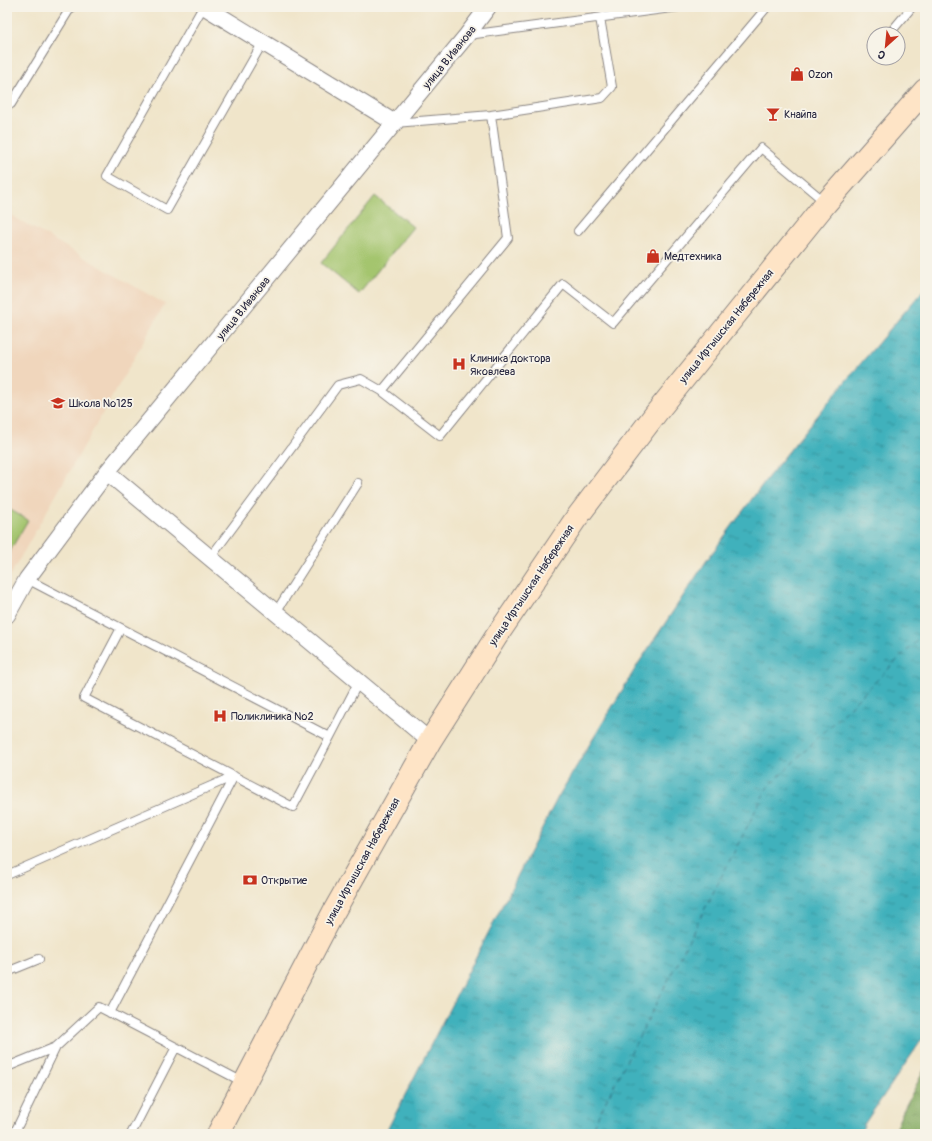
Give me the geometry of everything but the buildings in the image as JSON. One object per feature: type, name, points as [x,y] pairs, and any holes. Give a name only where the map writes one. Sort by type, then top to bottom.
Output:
[{"type":"main road","name":"улица Иртышская Набережная","points":[[218,1134],[333,913],[430,741],[496,637],[575,520],[657,412],[826,203],[925,90]]},
{"type":"street","points":[[204,7],[395,124]]},
{"type":"street","name":"улица В.Иванова","points":[[7,615],[27,579],[108,472],[467,36],[488,7]]},
{"type":"street","points":[[108,472],[430,741]]},
{"type":"lane","points":[[11,104],[71,7]]},
{"type":"lane","points":[[204,7],[107,176],[167,210],[263,42]]},
{"type":"lane","points":[[467,36],[679,7]]},
{"type":"lane","points":[[578,230],[767,7]]},
{"type":"lane","points":[[896,26],[912,7]]},
{"type":"lane","points":[[395,124],[491,115],[602,98],[612,87],[600,18]]},
{"type":"lane","points":[[382,391],[508,238],[491,115]]},
{"type":"lane","points":[[210,558],[338,384],[361,379],[382,391],[440,436],[563,284],[613,323],[761,148],[826,203]]},
{"type":"lane","points":[[276,612],[358,484]]},
{"type":"lane","points":[[27,579],[330,737]]},
{"type":"lane","points":[[121,628],[84,698],[293,807],[359,681]]},
{"type":"lane","points":[[7,875],[234,776]]},
{"type":"lane","points":[[110,1013],[234,776]]},
{"type":"lane","points":[[7,972],[39,959]]},
{"type":"lane","points":[[7,1067],[56,1047],[99,1007],[244,1083]]},
{"type":"lane","points":[[14,1134],[56,1047]]},
{"type":"lane","points":[[131,1134],[176,1047]]},
{"type":"shaded area","name":"Школа №125","points":[[7,213],[165,304],[7,581]]},
{"type":"green space","points":[[375,196],[413,227],[359,294],[321,263]]},
{"type":"green space","points":[[7,508],[28,520],[7,556]]},
{"type":"green space","points":[[925,1068],[925,1134],[893,1134],[903,1111]]},
{"type":"water","points":[[925,288],[925,1035],[865,1123],[860,1134],[385,1134],[558,797],[638,664],[707,560],[768,477],[844,383]]},
{"type":"ferry route","points":[[589,1134],[767,788],[925,633]]},
{"type":"place","name":"Ozon","points":[[797,74]]},
{"type":"place","name":"Кнайпа","points":[[773,114]]},
{"type":"place","name":"Медтехника","points":[[653,256]]},
{"type":"place","name":"Клиника доктора Яковлева","points":[[459,364]]},
{"type":"place","name":"Школа №125","points":[[58,403]]},
{"type":"place","name":"Поликлиника №2","points":[[220,716]]},
{"type":"place","name":"Открытие","points":[[250,880]]}]
